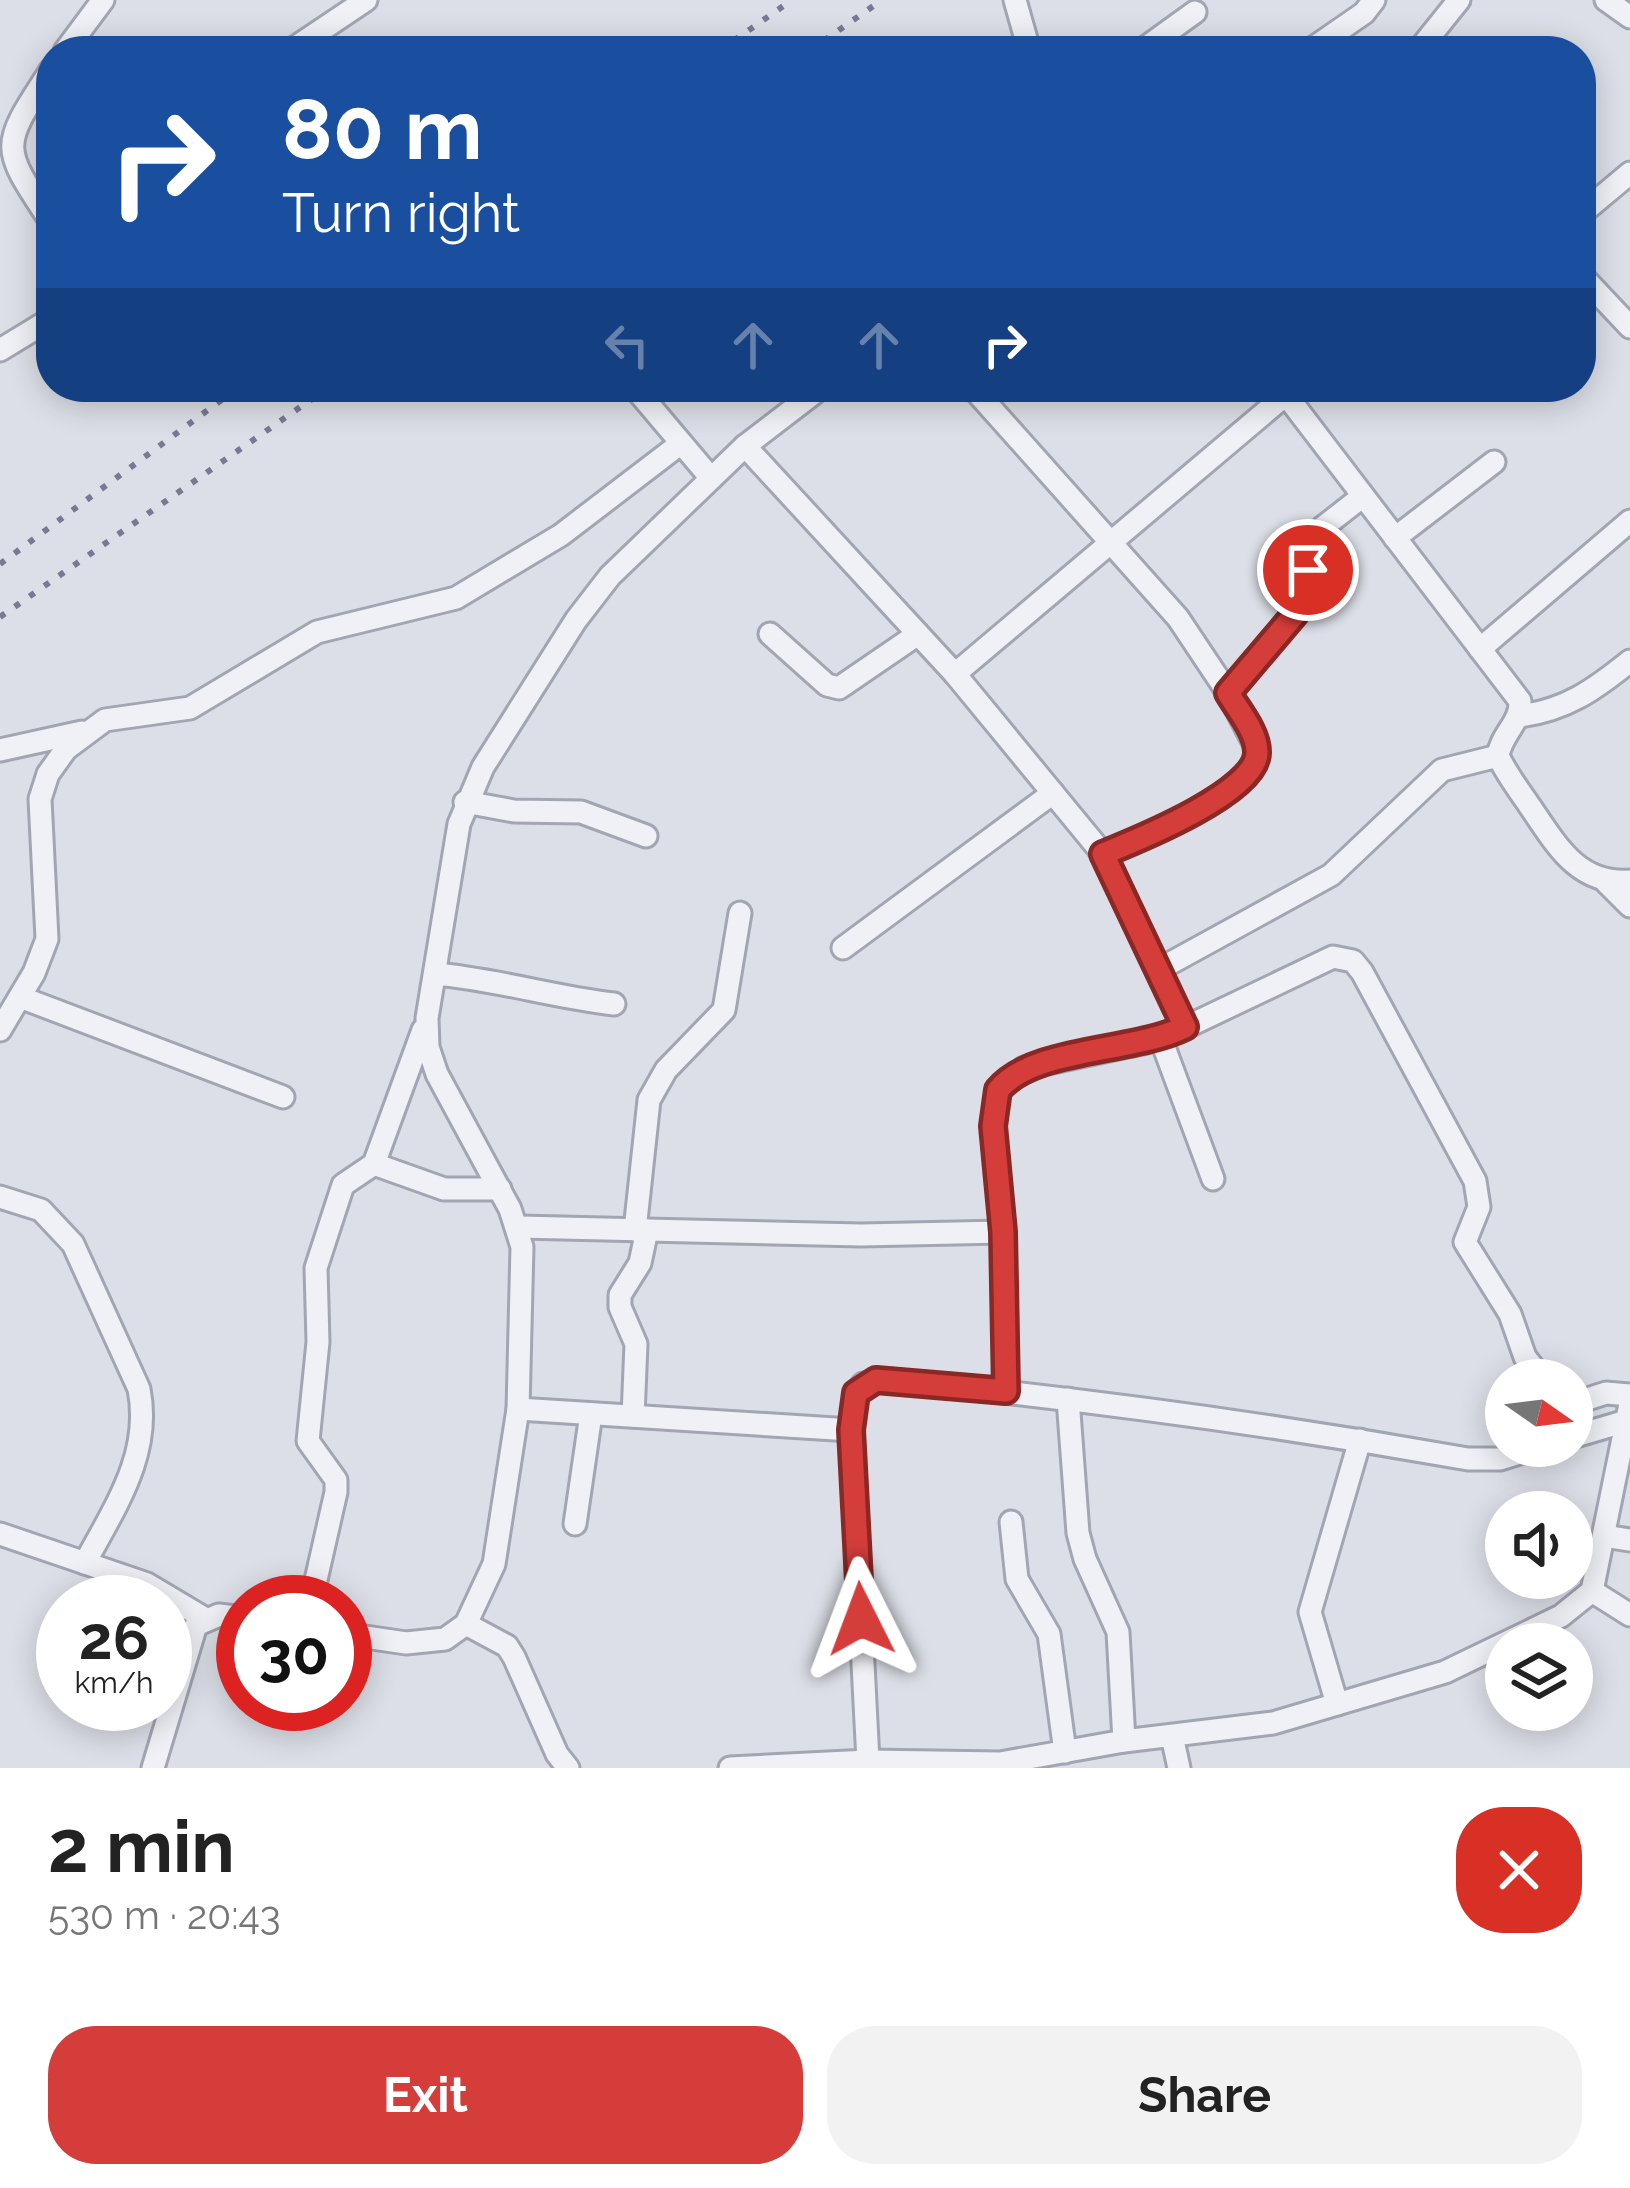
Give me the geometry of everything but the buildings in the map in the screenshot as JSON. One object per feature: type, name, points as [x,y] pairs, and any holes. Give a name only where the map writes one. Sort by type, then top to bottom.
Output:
[{"type":"street","points":[[76,36],[103,0]]},
{"type":"street","points":[[312,36],[366,0]]},
{"type":"street","points":[[1015,0],[1026,36]]},
{"type":"street","points":[[1345,36],[1374,0]]},
{"type":"street","points":[[1430,36],[1459,0]]},
{"type":"street","points":[[1606,0],[1630,17]]},
{"type":"street","points":[[1162,36],[1195,12]]},
{"type":"street","points":[[36,90],[5,142],[14,172],[36,202]]},
{"type":"street","points":[[1596,201],[1630,172]]},
{"type":"street","points":[[1596,291],[1630,327]]},
{"type":"street","points":[[0,350],[36,328]]},
{"type":"street","points":[[646,402],[710,478]]},
{"type":"street","points":[[317,1575],[337,1492],[336,1480],[308,1441],[318,1342],[316,1268],[343,1185],[374,1164],[427,1018],[465,802],[593,596],[710,478],[803,402]]},
{"type":"street","points":[[985,402],[1178,618],[1228,693],[1258,751],[1251,768],[1179,821],[1103,854]]},
{"type":"street","points":[[955,674],[1273,402]]},
{"type":"street","points":[[1296,402],[1516,696],[1520,716]]},
{"type":"street","points":[[0,750],[88,731],[122,716],[167,715],[190,708],[317,632],[456,598],[561,535],[680,444]]},
{"type":"street","points":[[746,446],[955,674],[1103,854],[1185,1027]]},
{"type":"street","points":[[1395,538],[1494,462]]},
{"type":"street","points":[[1228,693],[1295,614],[1322,529],[1363,496]]},
{"type":"street","points":[[1480,649],[1630,520]]},
{"type":"street","points":[[770,634],[827,685],[839,688],[917,634]]},
{"type":"street","points":[[1498,755],[1504,737],[1520,716],[1573,703],[1630,661]]},
{"type":"street","points":[[0,1030],[34,974],[46,939],[40,800],[66,748],[88,731]]},
{"type":"street","points":[[1498,755],[1562,854],[1571,864],[1606,882],[1630,906]]},
{"type":"street","points":[[1158,970],[1331,875],[1442,770],[1498,755]]},
{"type":"street","points":[[843,949],[1053,793]]},
{"type":"street","points":[[465,802],[514,811],[581,812],[646,836]]},
{"type":"street","points":[[1606,882],[1630,881]]},
{"type":"street","points":[[633,1416],[636,1344],[620,1295],[640,1262],[650,1100],[666,1070],[724,1010],[740,914]]},
{"type":"street","points":[[1006,1391],[1003,1232],[993,1126],[998,1090],[1024,1068],[1161,1039],[1333,956],[1352,962],[1475,1181],[1479,1207],[1466,1242],[1510,1314],[1526,1359]]},
{"type":"street","points":[[434,974],[506,981],[549,996],[614,1004]]},
{"type":"street","points":[[20,997],[284,1097]]},
{"type":"street","points":[[372,1637],[428,1644],[445,1640],[466,1624],[494,1564],[518,1409],[519,1227],[437,1074],[428,1047],[427,1018]]},
{"type":"street","points":[[1161,1039],[1214,1179]]},
{"type":"street","points":[[374,1164],[444,1189],[500,1189]]},
{"type":"street","points":[[0,1197],[41,1210],[73,1244],[140,1389],[144,1413],[136,1463],[85,1563]]},
{"type":"street","points":[[519,1227],[1003,1232]]},
{"type":"street","points":[[868,1761],[851,1430],[856,1393],[876,1380],[1006,1391],[1485,1460]]},
{"type":"street","points":[[1593,1397],[1606,1393],[1628,1407]]},
{"type":"street","points":[[1067,1399],[1078,1533],[1084,1559],[1116,1621],[1124,1741]]},
{"type":"street","points":[[1593,1426],[1628,1407]]},
{"type":"street","points":[[1593,1586],[1628,1407]]},
{"type":"street","points":[[518,1409],[851,1430]]},
{"type":"street","points":[[575,1524],[592,1414]]},
{"type":"street","points":[[1337,1704],[1310,1612],[1360,1440]]},
{"type":"street","points":[[1011,1522],[1017,1579],[1049,1634],[1065,1752]]},
{"type":"street","points":[[0,1534],[147,1584],[204,1618],[216,1618]]},
{"type":"street","points":[[1604,1536],[1630,1540]]},
{"type":"street","points":[[1593,1592],[1630,1615]]},
{"type":"street","points":[[730,1768],[868,1761],[986,1765],[1124,1741],[1250,1728],[1461,1665],[1561,1616],[1582,1599]]},
{"type":"street","points":[[153,1768],[190,1638],[204,1618]]},
{"type":"street","points":[[466,1624],[506,1646],[568,1768]]},
{"type":"street","points":[[1172,1736],[1178,1768]]},
{"type":"railway","points":[[740,36],[792,0]]},
{"type":"railway","points":[[830,36],[882,0]]},
{"type":"railway","points":[[0,564],[219,402]]},
{"type":"railway","points":[[0,617],[308,402]]},
{"type":"route","points":[[861,1619],[851,1430],[856,1393],[863,1384],[876,1380],[1006,1391],[1003,1232],[993,1126],[998,1090],[1024,1068],[1161,1039],[1185,1027],[1103,854],[1179,821],[1242,779],[1257,760],[1253,735],[1228,693],[1295,614],[1308,570]]}]
